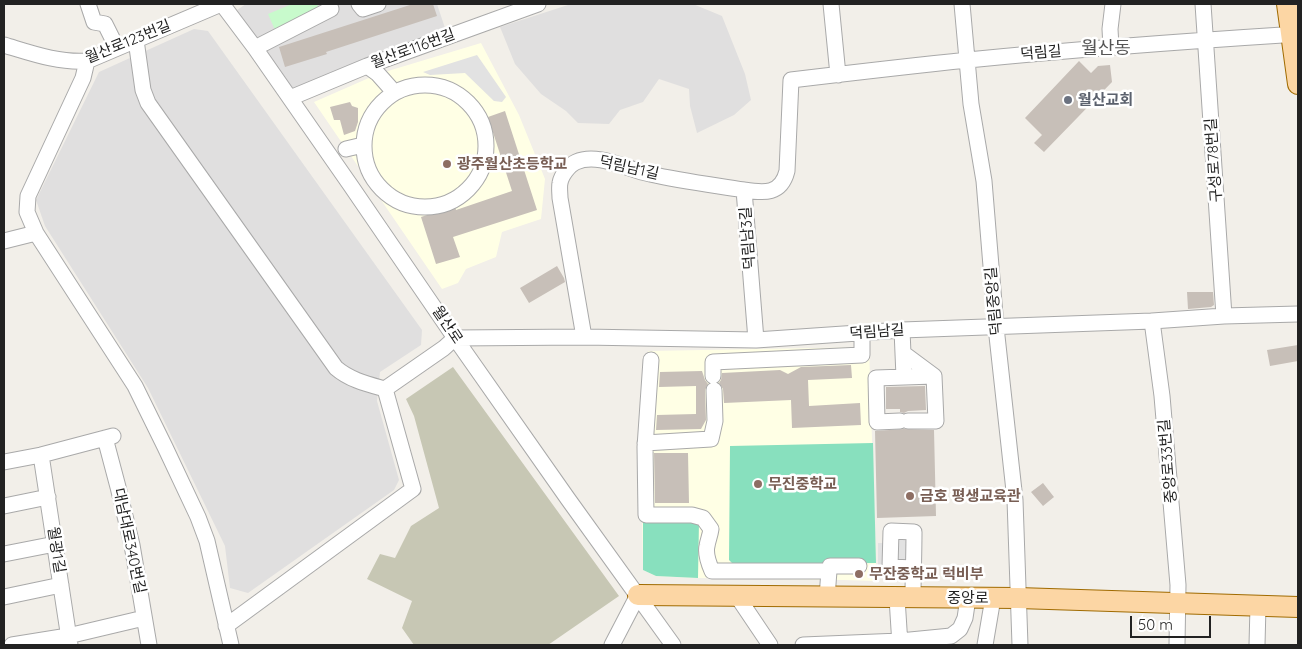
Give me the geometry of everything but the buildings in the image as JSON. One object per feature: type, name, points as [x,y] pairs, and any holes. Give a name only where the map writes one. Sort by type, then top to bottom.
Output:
[{"type":"main road","points":[[1287,4],[1295,34],[1298,84]]},
{"type":"main road","name":"중앙로","points":[[638,595],[1018,598],[1298,607]]},
{"type":"street","points":[[88,4],[94,22],[105,24],[117,48]]},
{"type":"street","name":"월산로123번길","points":[[4,45],[60,61],[87,61],[222,4]]},
{"type":"street","name":"월산로","points":[[222,4],[290,98],[568,499],[673,645]]},
{"type":"street","points":[[255,48],[331,9],[329,4]]},
{"type":"street","points":[[359,4],[363,9],[378,4]]},
{"type":"street","name":"월산로116번길","points":[[290,98],[373,70],[538,4]]},
{"type":"street","points":[[831,4],[838,75]]},
{"type":"street","name":"덕림중앙길","points":[[962,4],[971,104],[984,180],[996,327],[1015,500],[1020,645]]},
{"type":"street","points":[[1111,47],[1110,29],[1113,4]]},
{"type":"street","name":"구성로78번길","points":[[1203,4],[1224,316]]},
{"type":"street","name":"덕림길","points":[[791,80],[968,60],[1206,39],[1295,34]]},
{"type":"street","points":[[136,40],[143,90],[148,103],[336,368],[344,375],[358,381],[385,389]]},
{"type":"street","points":[[87,61],[83,78],[28,196],[27,212],[36,233],[135,386],[198,517],[207,541],[231,645]]},
{"type":"street","points":[[373,70],[394,92]]},
{"type":"street","name":"덕림남3길","points":[[756,340],[744,190],[763,192],[772,190],[780,187],[785,180],[791,80]]},
{"type":"street","points":[[434,84],[454,91],[470,104],[482,122],[486,142],[484,162],[475,181],[460,196],[442,205],[422,208],[402,204],[385,194],[372,179],[364,160],[363,140],[368,121],[378,104],[394,92],[414,85],[434,84]]},
{"type":"street","points":[[346,149],[363,145]]},
{"type":"street","name":"덕림남1길","points":[[584,337],[560,198],[560,183],[572,165],[577,162],[596,159],[649,174],[744,190]]},
{"type":"street","points":[[4,241],[36,233]]},
{"type":"street","name":"덕림남길","points":[[455,338],[584,337],[756,340],[902,330],[1298,314]]},
{"type":"street","name":"중앙로33번길","points":[[1152,321],[1162,396],[1178,585],[1177,645]]},
{"type":"street","points":[[902,330],[904,377]]},
{"type":"street","points":[[645,443],[711,439],[715,421],[713,362],[862,355],[862,333]]},
{"type":"street","points":[[385,389],[444,348],[455,338]]},
{"type":"street","points":[[903,353],[934,376]]},
{"type":"street","points":[[651,360],[645,443],[646,515],[692,515],[704,518],[711,529],[706,548],[708,562],[712,571],[829,571]]},
{"type":"street","points":[[934,376],[936,420],[877,422],[876,378],[934,376]]},
{"type":"street","points":[[226,626],[413,489],[385,389]]},
{"type":"street","name":"대남대로340번길","points":[[41,455],[109,437],[132,545],[149,645]]},
{"type":"street","points":[[4,462],[41,455]]},
{"type":"street","name":"월광1길","points":[[41,455],[69,641]]},
{"type":"street","points":[[4,506],[48,497]]},
{"type":"street","points":[[4,554],[55,544]]},
{"type":"street","points":[[827,597],[830,566],[859,566]]},
{"type":"street","points":[[900,643],[905,598],[914,568]]},
{"type":"street","points":[[4,597],[61,585]]},
{"type":"street","points":[[612,645],[638,595]]},
{"type":"street","points":[[737,596],[770,645]]},
{"type":"street","points":[[803,645],[900,643],[952,636],[960,628],[968,598]]},
{"type":"street","points":[[985,645],[993,598]]},
{"type":"street","points":[[1257,645],[1258,606]]},
{"type":"street","points":[[12,645],[69,641],[144,618]]},
{"type":"shaded area","points":[[246,4],[437,4],[447,34],[294,90],[237,10]]},
{"type":"shaded area","points":[[571,4],[693,4],[722,16],[745,74],[751,100],[734,115],[697,133],[690,106],[689,89],[659,79],[643,102],[620,110],[609,124],[578,123],[566,111],[541,94],[515,64],[500,27]]},
{"type":"shaded area","points":[[194,29],[208,31],[422,330],[421,345],[380,372],[377,401],[399,480],[394,490],[248,593],[230,588],[225,546],[148,388],[45,226],[36,200],[99,72]]},
{"type":"shaded area","name":"광주월산초등학교","points":[[481,43],[519,115],[545,179],[541,219],[502,232],[496,257],[466,269],[458,283],[442,289],[314,102],[378,74]]},
{"type":"shaded area","points":[[477,55],[506,97],[502,102],[494,101],[465,73],[430,75],[423,72]]},
{"type":"shaded area","name":"무진중학교","points":[[869,347],[875,581],[698,578],[656,576],[643,570],[641,448],[648,351]]},
{"type":"shaded area","points":[[453,367],[619,596],[548,645],[414,645],[402,628],[412,601],[367,579],[380,554],[395,558],[411,526],[439,508],[414,416],[406,399]]},
{"type":"shaded area","points":[[917,528],[916,573],[878,573],[878,543],[887,543]]},
{"type":"green space","points":[[292,4],[317,4],[323,17],[278,37],[268,14]]},
{"type":"green space","points":[[873,443],[876,563],[733,564],[729,560],[730,446]]},
{"type":"green space","points":[[643,521],[699,521],[698,578],[656,576],[643,570]]},
{"type":"place","name":"월산교회","points":[[1068,100]]},
{"type":"place","name":"광주월산초등학교","points":[[447,164]]},
{"type":"place","name":"무진중학교","points":[[758,484]]},
{"type":"place","name":"금호 평생교육관","points":[[910,496]]},
{"type":"place","name":"무잔중학교 럭비부","points":[[859,574]]},
{"type":"district","name":"월산동","points":[[1106,49]]}]
